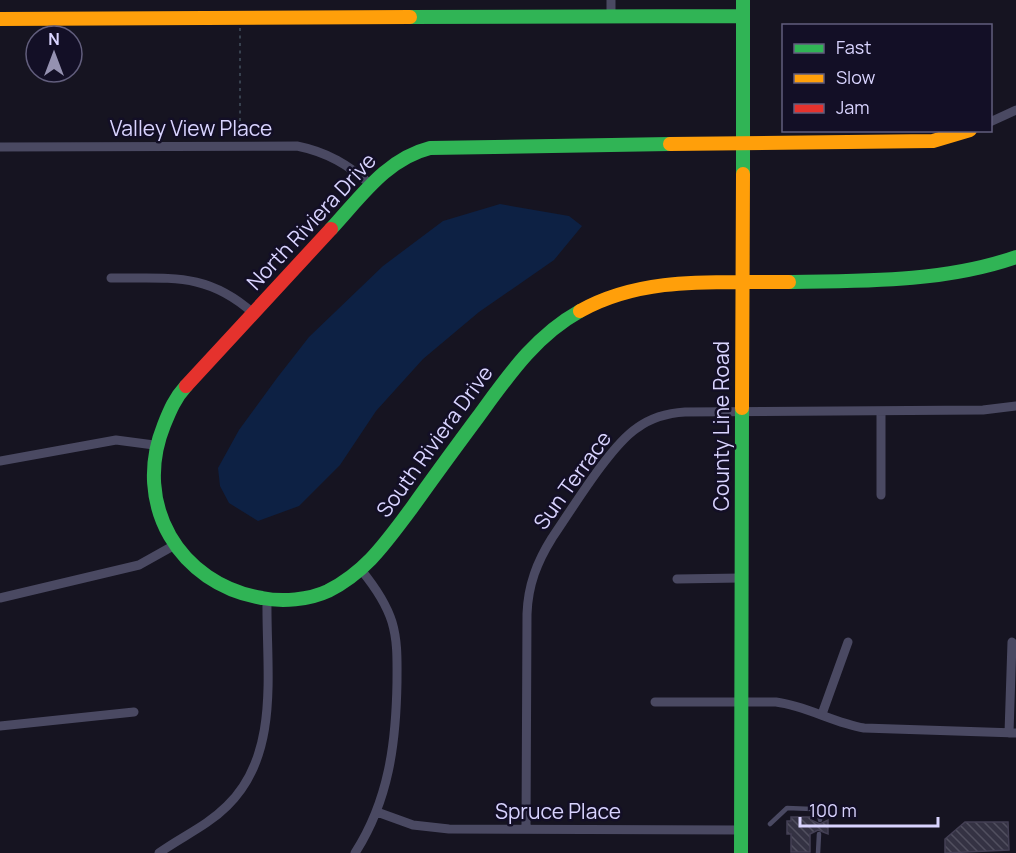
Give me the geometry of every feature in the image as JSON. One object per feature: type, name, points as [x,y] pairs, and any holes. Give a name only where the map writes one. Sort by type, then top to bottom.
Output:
[{"type":"street","points":[[611,0],[611,17]]},
{"type":"street","name":"County Line Road","points":[[741,853],[743,0]]},
{"type":"street","points":[[0,19],[742,16]]},
{"type":"street","points":[[992,121],[1016,110]]},
{"type":"street","name":"North Riviera Drive","points":[[173,546],[157,514],[151,479],[154,445],[176,398],[371,185],[396,162],[422,150],[436,147],[744,143],[914,136],[943,140],[965,132]]},
{"type":"street","name":"Valley View Place","points":[[0,147],[282,146],[314,150],[342,162],[371,185]]},
{"type":"street","name":"South Riviera Drive","points":[[173,546],[194,569],[214,584],[238,595],[267,601],[301,600],[334,590],[362,571],[382,549],[524,354],[560,322],[598,300],[641,287],[663,284],[743,281],[870,281],[987,267],[1016,257]]},
{"type":"street","points":[[111,278],[178,279],[206,283],[232,296],[253,313]]},
{"type":"street","name":"Sun Terrace","points":[[526,829],[530,585],[542,553],[618,446],[635,429],[658,416],[672,413],[983,410],[1016,406]]},
{"type":"street","points":[[881,411],[881,495]]},
{"type":"street","points":[[0,461],[116,440],[154,445]]},
{"type":"street","points":[[0,598],[125,569],[153,559],[173,546]]},
{"type":"street","points":[[355,853],[377,812],[389,772],[395,741],[396,639],[387,607],[362,571]]},
{"type":"street","points":[[677,579],[741,578]]},
{"type":"street","points":[[159,853],[228,806],[250,776],[258,759],[266,719],[267,601]]},
{"type":"street","points":[[822,714],[848,642]]},
{"type":"street","points":[[655,702],[786,703],[822,714],[850,726],[864,728],[1013,733],[1012,642]]},
{"type":"street","points":[[0,726],[134,712]]},
{"type":"street","name":"Spruce Place","points":[[377,812],[431,828],[741,830]]},
{"type":"lane","points":[[770,824],[787,808],[812,809],[819,814],[820,820]]},
{"type":"lane","points":[[818,853],[819,834]]},
{"type":"path","points":[[240,18],[240,146]]},
{"type":"water","points":[[500,204],[569,216],[582,226],[554,260],[479,312],[423,359],[376,411],[340,465],[299,506],[258,521],[229,503],[220,486],[218,468],[239,430],[309,337],[383,266],[443,221]]},
{"type":"building","points":[[791,817],[811,817],[811,820],[820,824],[828,820],[828,834],[818,830],[810,834],[810,852],[791,852],[791,834],[787,834],[787,821],[791,821]]},
{"type":"building","points":[[965,822],[1008,822],[1009,850],[945,853],[945,839]]},
{"type":"traffic: fast","points":[[743,0],[743,174]]},
{"type":"traffic: fast","points":[[410,17],[743,16]]},
{"type":"traffic: fast","points":[[331,229],[387,170],[414,153],[430,148],[670,144]]},
{"type":"traffic: fast","points":[[789,282],[933,276],[1016,257]]},
{"type":"traffic: fast","points":[[186,386],[168,414],[156,455],[154,483],[159,511],[170,536],[186,558],[207,576],[233,590],[270,599],[304,598],[321,594],[342,583],[375,555],[523,358],[549,332],[580,311]]},
{"type":"traffic: fast","points":[[741,853],[742,408]]},
{"type":"traffic: slow","points":[[0,19],[410,17]]},
{"type":"traffic: slow","points":[[670,144],[933,141],[963,132]]},
{"type":"traffic: slow","points":[[742,408],[743,174]]},
{"type":"traffic: slow","points":[[580,311],[604,299],[656,286],[709,282],[789,282]]},
{"type":"traffic: jam","points":[[186,386],[331,229]]}]
